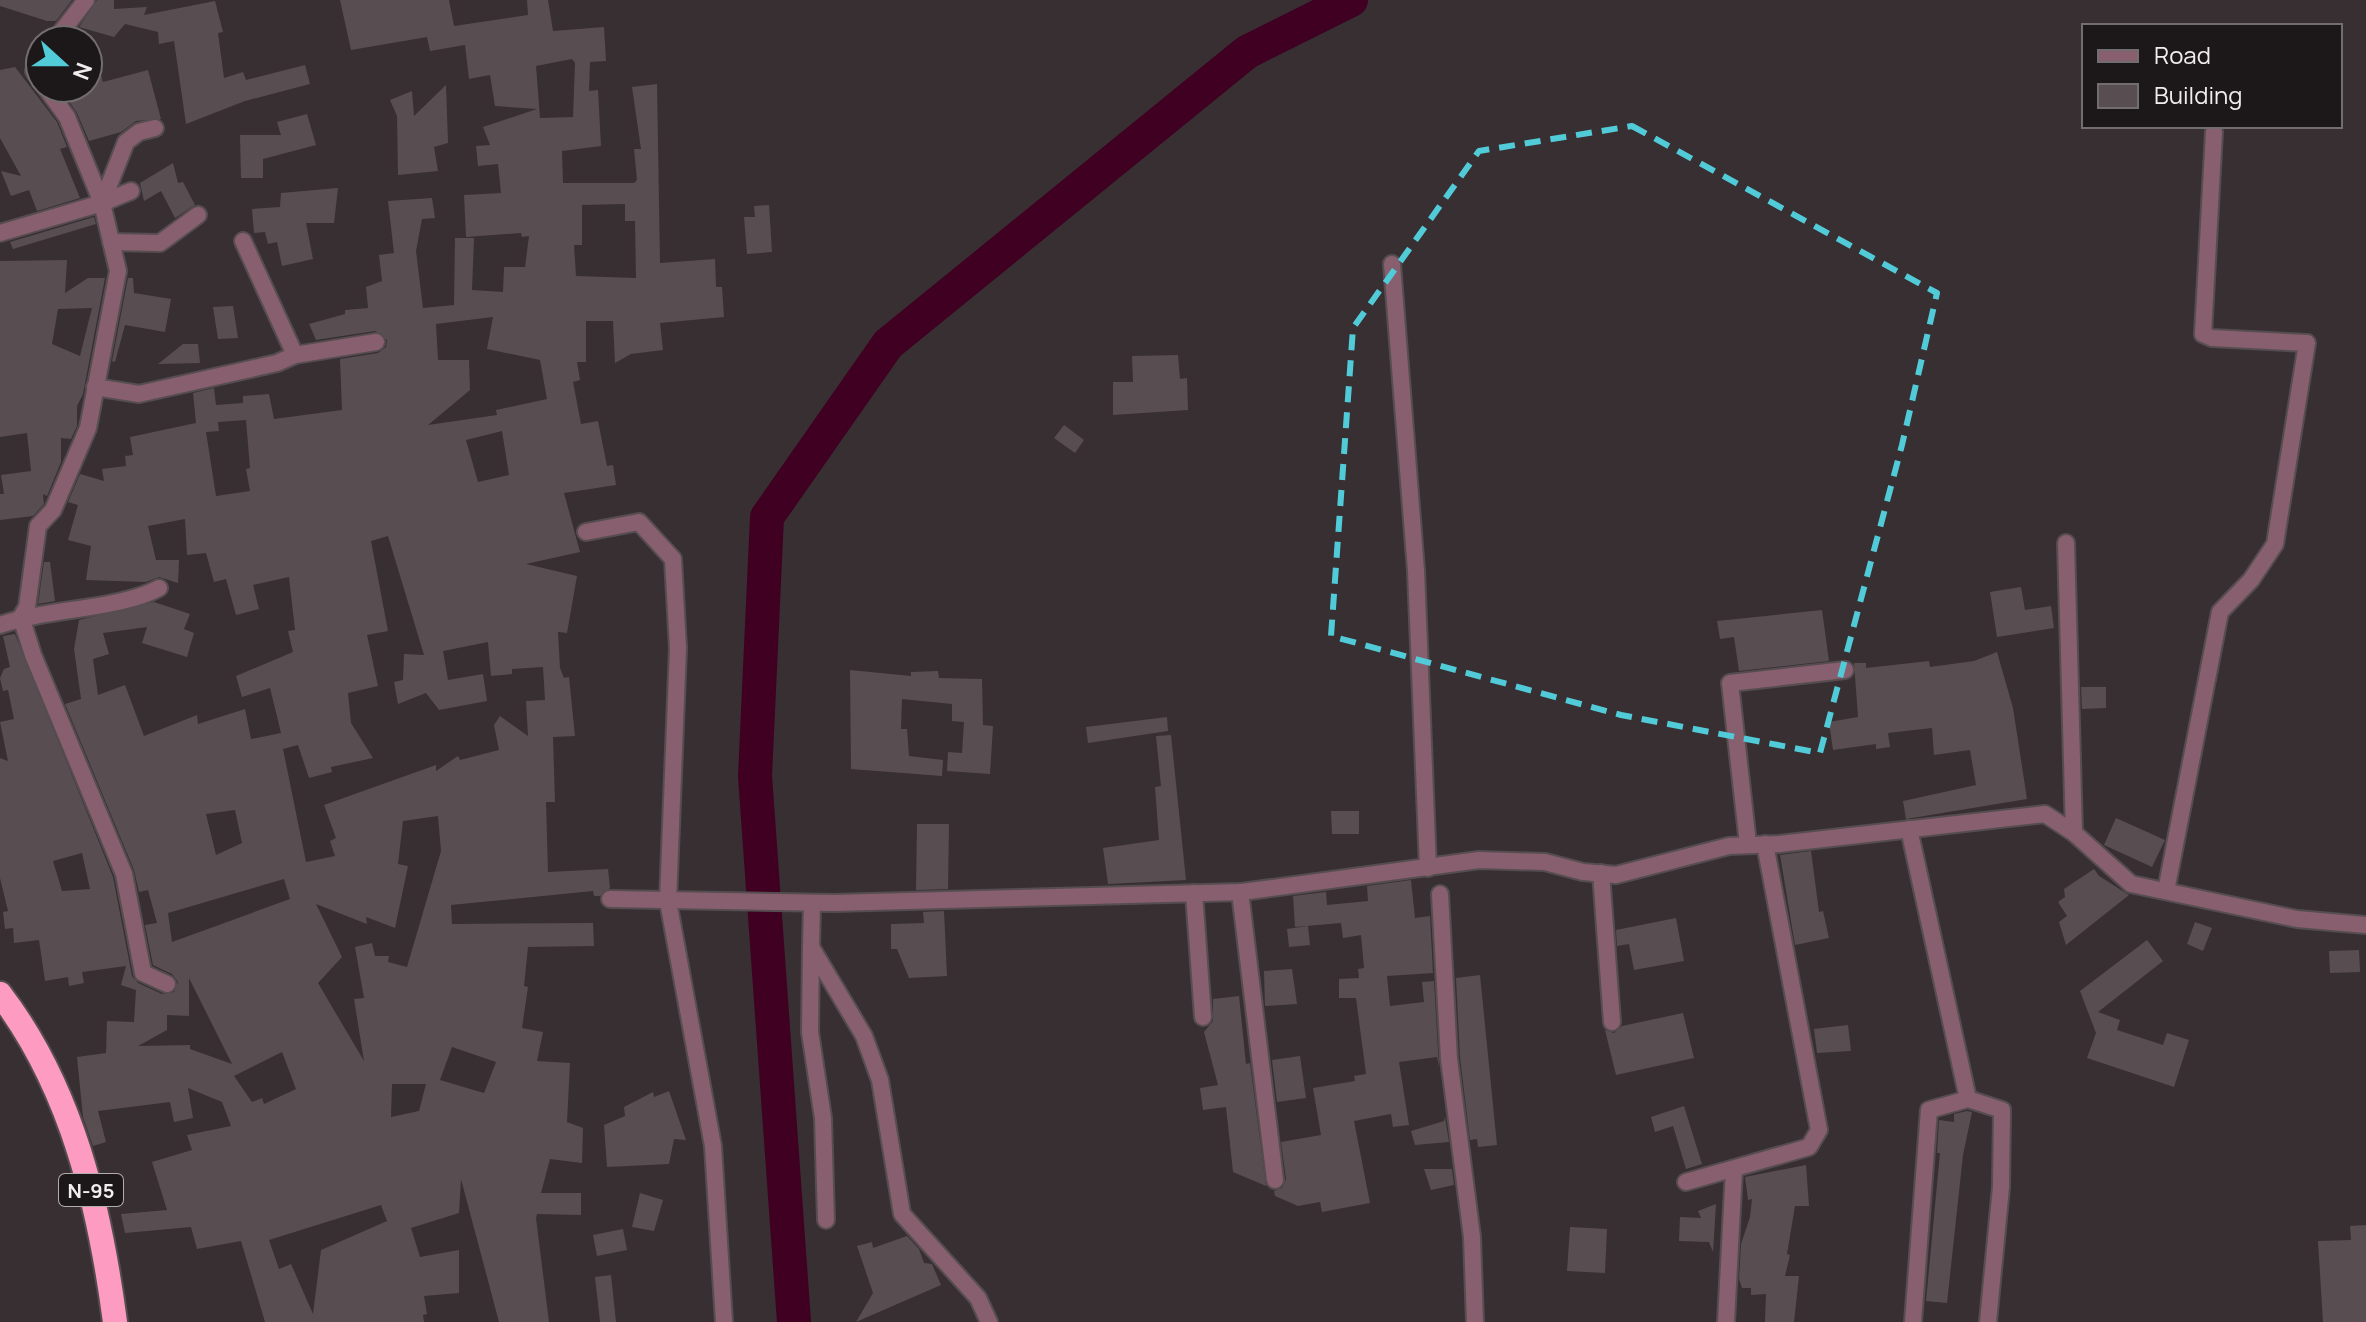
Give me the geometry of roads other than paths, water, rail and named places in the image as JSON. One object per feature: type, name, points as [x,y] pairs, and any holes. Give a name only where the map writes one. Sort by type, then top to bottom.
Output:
[{"type":"highway","name":"N-95","points":[[1,997],[43,1064],[79,1149],[103,1236],[115,1322]]},
{"type":"street","points":[[67,24],[86,0]]},
{"type":"street","points":[[58,104],[67,117],[102,203],[118,271],[88,428],[53,510],[38,526],[27,607],[21,617],[33,655],[124,874],[143,973],[167,984]]},
{"type":"street","points":[[102,203],[126,142],[139,132],[155,128]]},
{"type":"street","points":[[2166,891],[2220,612],[2251,580],[2275,544],[2307,343],[2212,338],[2203,334],[2214,132]]},
{"type":"street","points":[[0,233],[102,203],[131,191]]},
{"type":"street","points":[[111,242],[160,243],[198,215]]},
{"type":"street","points":[[243,241],[295,355]]},
{"type":"street","points":[[1392,264],[1416,571],[1428,868]]},
{"type":"street","points":[[95,387],[139,394],[277,363],[295,355],[376,342]]},
{"type":"street","points":[[586,532],[639,522],[673,559],[678,648],[668,901],[713,1146],[724,1322]]},
{"type":"street","points":[[2066,543],[2073,686],[2074,833]]},
{"type":"street","points":[[0,625],[21,617],[124,600],[159,588]]},
{"type":"street","points":[[1686,1182],[1809,1147],[1819,1130],[1757,844],[1730,683],[1845,670]]},
{"type":"street","points":[[610,899],[834,903],[1240,892],[1479,860],[1545,862],[1616,875],[1757,844],[2045,814],[2074,833],[2131,884],[2297,919],[2366,925]]},
{"type":"street","points":[[1909,829],[1968,1099]]},
{"type":"street","points":[[1601,873],[1612,1022]]},
{"type":"street","points":[[1240,892],[1275,1180]]},
{"type":"street","points":[[1194,893],[1203,1017]]},
{"type":"street","points":[[1440,894],[1449,1059],[1472,1237],[1475,1322]]},
{"type":"street","points":[[812,903],[810,1032],[823,1118],[826,1220]]},
{"type":"street","points":[[811,947],[864,1036],[880,1080],[902,1214],[970,1288],[989,1322]]},
{"type":"street","points":[[1913,1322],[1929,1110],[1968,1099],[2002,1110],[2001,1187],[1988,1322]]},
{"type":"street","points":[[1726,1322],[1734,1169]]},
{"type":"waterway","points":[[794,1322],[755,776],[767,517],[888,344],[1247,52],[1351,0]]}]
